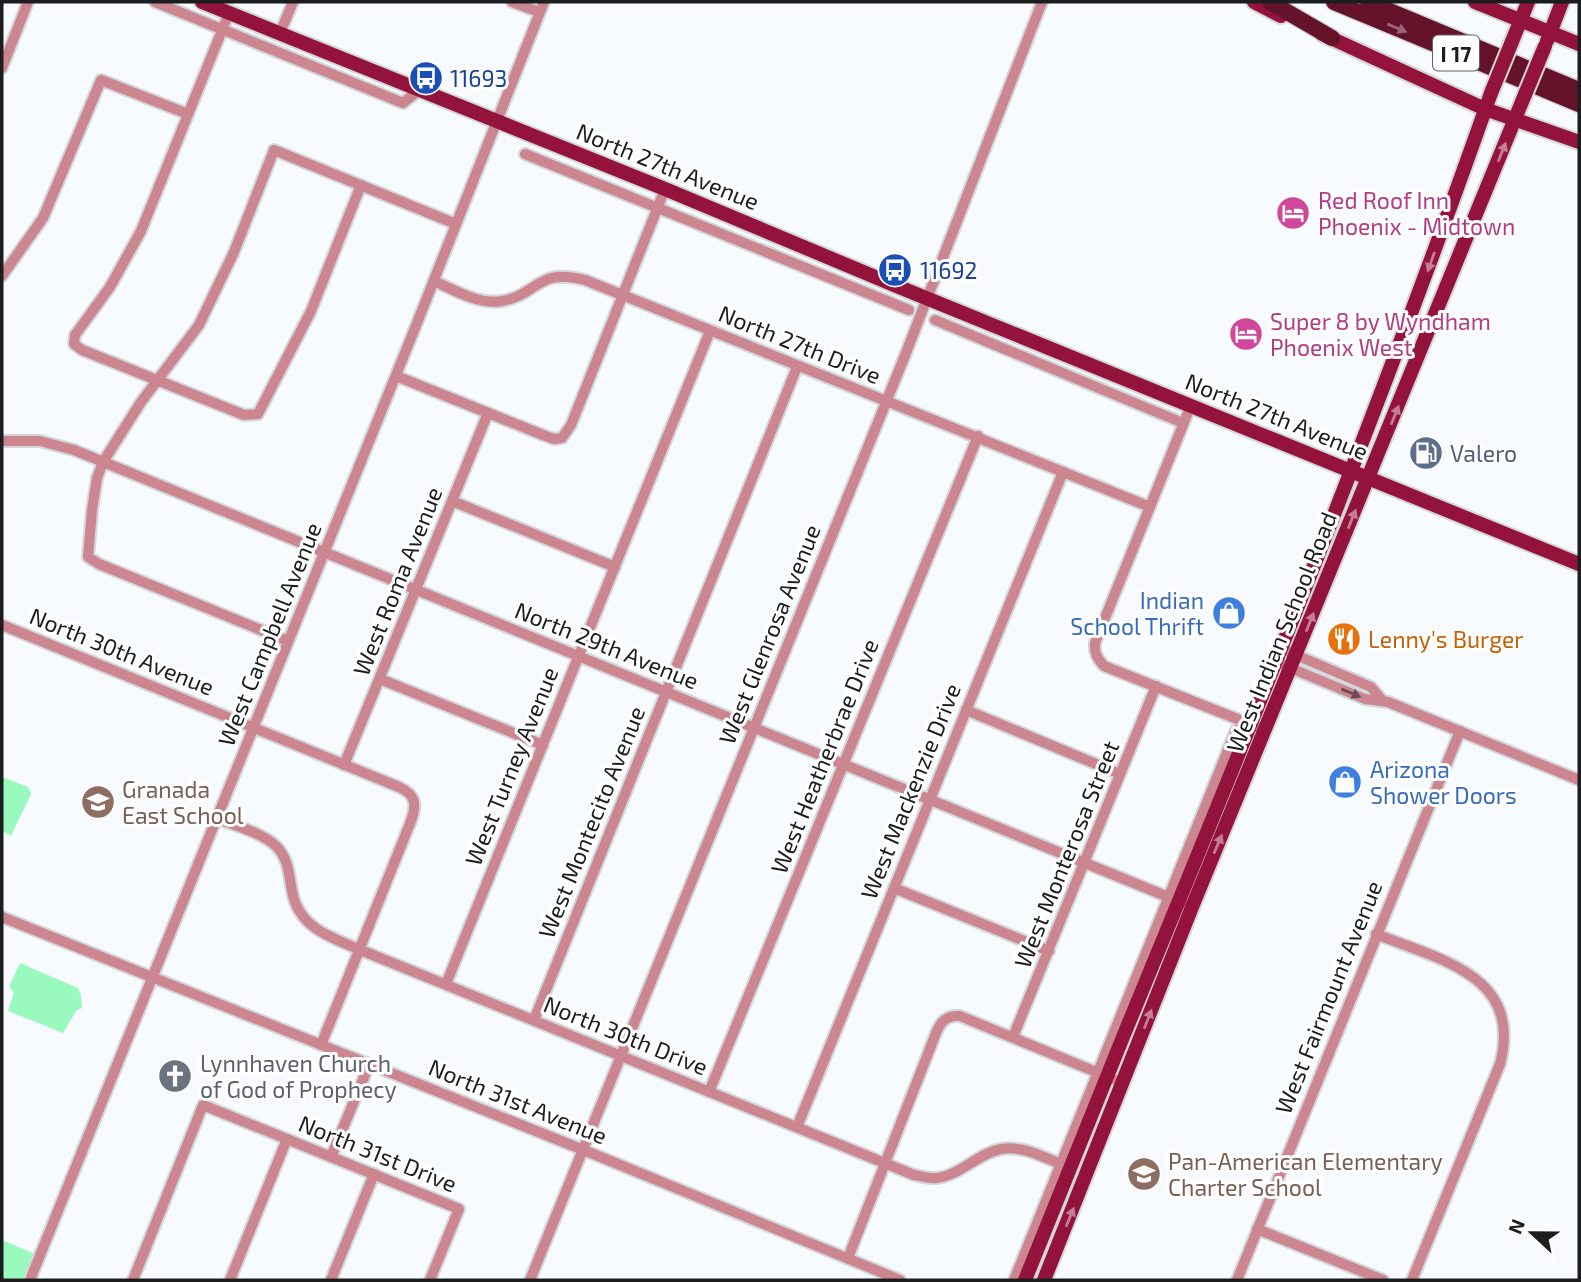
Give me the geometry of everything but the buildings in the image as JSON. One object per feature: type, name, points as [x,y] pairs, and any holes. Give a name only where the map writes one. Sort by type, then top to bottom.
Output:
[{"type":"highway","points":[[1270,2],[1332,38]]},
{"type":"highway","name":"I 17","points":[[1334,2],[1579,104]]},
{"type":"highway","points":[[1368,2],[1579,90]]},
{"type":"highway","name":"I 17","points":[[1389,2],[1579,81]]},
{"type":"main road","name":"North 27th Avenue","points":[[202,2],[1579,564]]},
{"type":"main road","points":[[1254,2],[1485,110],[1518,113],[1579,142]]},
{"type":"main road","points":[[1475,2],[1517,27],[1548,39],[1579,44]]},
{"type":"main road","name":"West Indian School Road","points":[[1044,1280],[1124,1083],[1180,902],[1351,471],[1491,93],[1528,2]]},
{"type":"main road","name":"West Indian School Road","points":[[1025,1280],[1065,1166],[1102,1074],[1180,902],[1265,730],[1562,2]]},
{"type":"street","points":[[2,68],[7,39],[29,2]]},
{"type":"street","points":[[155,2],[403,103],[419,90]]},
{"type":"street","points":[[280,33],[293,2]]},
{"type":"street","points":[[512,2],[541,7]]},
{"type":"street","name":"West Glenrosa Avenue","points":[[530,1280],[887,401],[1042,2]]},
{"type":"street","name":"West Campbell Avenue","points":[[30,1280],[396,376],[541,7]]},
{"type":"street","points":[[229,13],[141,231],[110,287],[75,335],[74,344],[82,350],[244,415],[258,414],[311,311],[361,185]]},
{"type":"street","points":[[2,276],[43,218],[101,80],[188,114]]},
{"type":"street","points":[[288,641],[99,564],[88,557],[97,478],[103,462],[141,402],[199,325],[234,251],[274,150],[456,224]]},
{"type":"street","name":"North 27th Avenue","points":[[525,154],[909,310]]},
{"type":"street","points":[[396,376],[549,438],[562,438],[571,425],[665,189]]},
{"type":"street","name":"North 27th Drive","points":[[434,281],[489,301],[509,299],[544,280],[565,276],[585,280],[1150,507]]},
{"type":"street","points":[[892,303],[898,287]]},
{"type":"street","points":[[951,327],[958,311]]},
{"type":"street","name":"North 27th Avenue","points":[[935,320],[1183,423]]},
{"type":"street","name":"West Turney Avenue","points":[[446,984],[710,331]]},
{"type":"street","name":"West Montecito Avenue","points":[[534,1020],[797,367]]},
{"type":"street","points":[[1191,405],[1095,643],[1096,657],[1104,666],[1265,730]]},
{"type":"street","name":"West Roma Avenue","points":[[344,765],[488,413]]},
{"type":"street","name":"West Heatherbrae Drive","points":[[709,1092],[978,436]]},
{"type":"street","name":"North 29th Avenue","points":[[2,441],[40,441],[75,450],[1180,902]]},
{"type":"street","name":"West Mackenzie Drive","points":[[797,1127],[1063,472]]},
{"type":"street","points":[[452,501],[615,567]]},
{"type":"street","name":"North 30th Avenue","points":[[2,625],[405,790],[416,802],[411,821],[358,949]]},
{"type":"street","points":[[1279,655],[1365,699],[1382,700],[1579,780]]},
{"type":"street","points":[[380,679],[543,745]]},
{"type":"street","name":"West Monterosa Street","points":[[1013,1037],[1156,686]]},
{"type":"street","points":[[966,710],[1120,774]]},
{"type":"street","name":"West Indian School Road","points":[[1180,902],[1236,730]]},
{"type":"street","name":"West Fairmount Avenue","points":[[1237,1280],[1460,731]]},
{"type":"street","name":"North 30th Drive","points":[[217,818],[258,835],[275,846],[286,860],[295,902],[304,919],[326,935],[358,949],[914,1175],[936,1178],[951,1174],[1001,1149],[1029,1151],[1065,1166]]},
{"type":"street","points":[[894,888],[1049,951]]},
{"type":"street","name":"North 31st Avenue","points":[[2,917],[900,1280]]},
{"type":"street","points":[[1376,934],[1464,971],[1481,981],[1498,1004],[1504,1030],[1504,1048],[1500,1064],[1412,1280]]},
{"type":"street","points":[[321,1045],[358,949]]},
{"type":"street","points":[[848,1258],[939,1025],[948,1017],[960,1016],[1124,1083]]},
{"type":"street","points":[[331,1157],[369,1065]]},
{"type":"street","name":"North 31st Drive","points":[[133,1280],[204,1105],[459,1209],[430,1280]]},
{"type":"street","points":[[230,1280],[287,1139]]},
{"type":"street","name":"West Indian School Road","points":[[1014,1280],[1065,1166]]},
{"type":"street","points":[[331,1280],[374,1174]]},
{"type":"street","points":[[1257,1229],[1382,1280]]},
{"type":"green space","points":[[2,777],[28,787],[31,794],[11,836],[2,831]]},
{"type":"green space","points":[[20,963],[78,988],[82,1008],[76,1011],[63,1033],[8,1011],[14,992],[9,987]]},
{"type":"green space","points":[[2,1240],[35,1254],[24,1280],[2,1280]]},
{"type":"place","name":"11693","points":[[426,78]]},
{"type":"place","name":"Red Roof Inn Phoenix - Midtown","points":[[1293,213]]},
{"type":"place","name":"11692","points":[[895,270]]},
{"type":"place","name":"Super 8 by Wyndham Phoenix West","points":[[1246,334]]},
{"type":"place","name":"Valero","points":[[1426,453]]},
{"type":"place","name":"Indian School Thrift","points":[[1229,613]]},
{"type":"place","name":"Lenny's Burger","points":[[1344,639]]},
{"type":"place","name":"Arizona Shower Doors","points":[[1345,782]]},
{"type":"place","name":"Granada East School","points":[[98,802]]},
{"type":"place","name":"Lynnhaven Church of God of Prophecy","points":[[175,1076]]},
{"type":"place","name":"Pan-American Elementary Charter School","points":[[1144,1174]]}]
